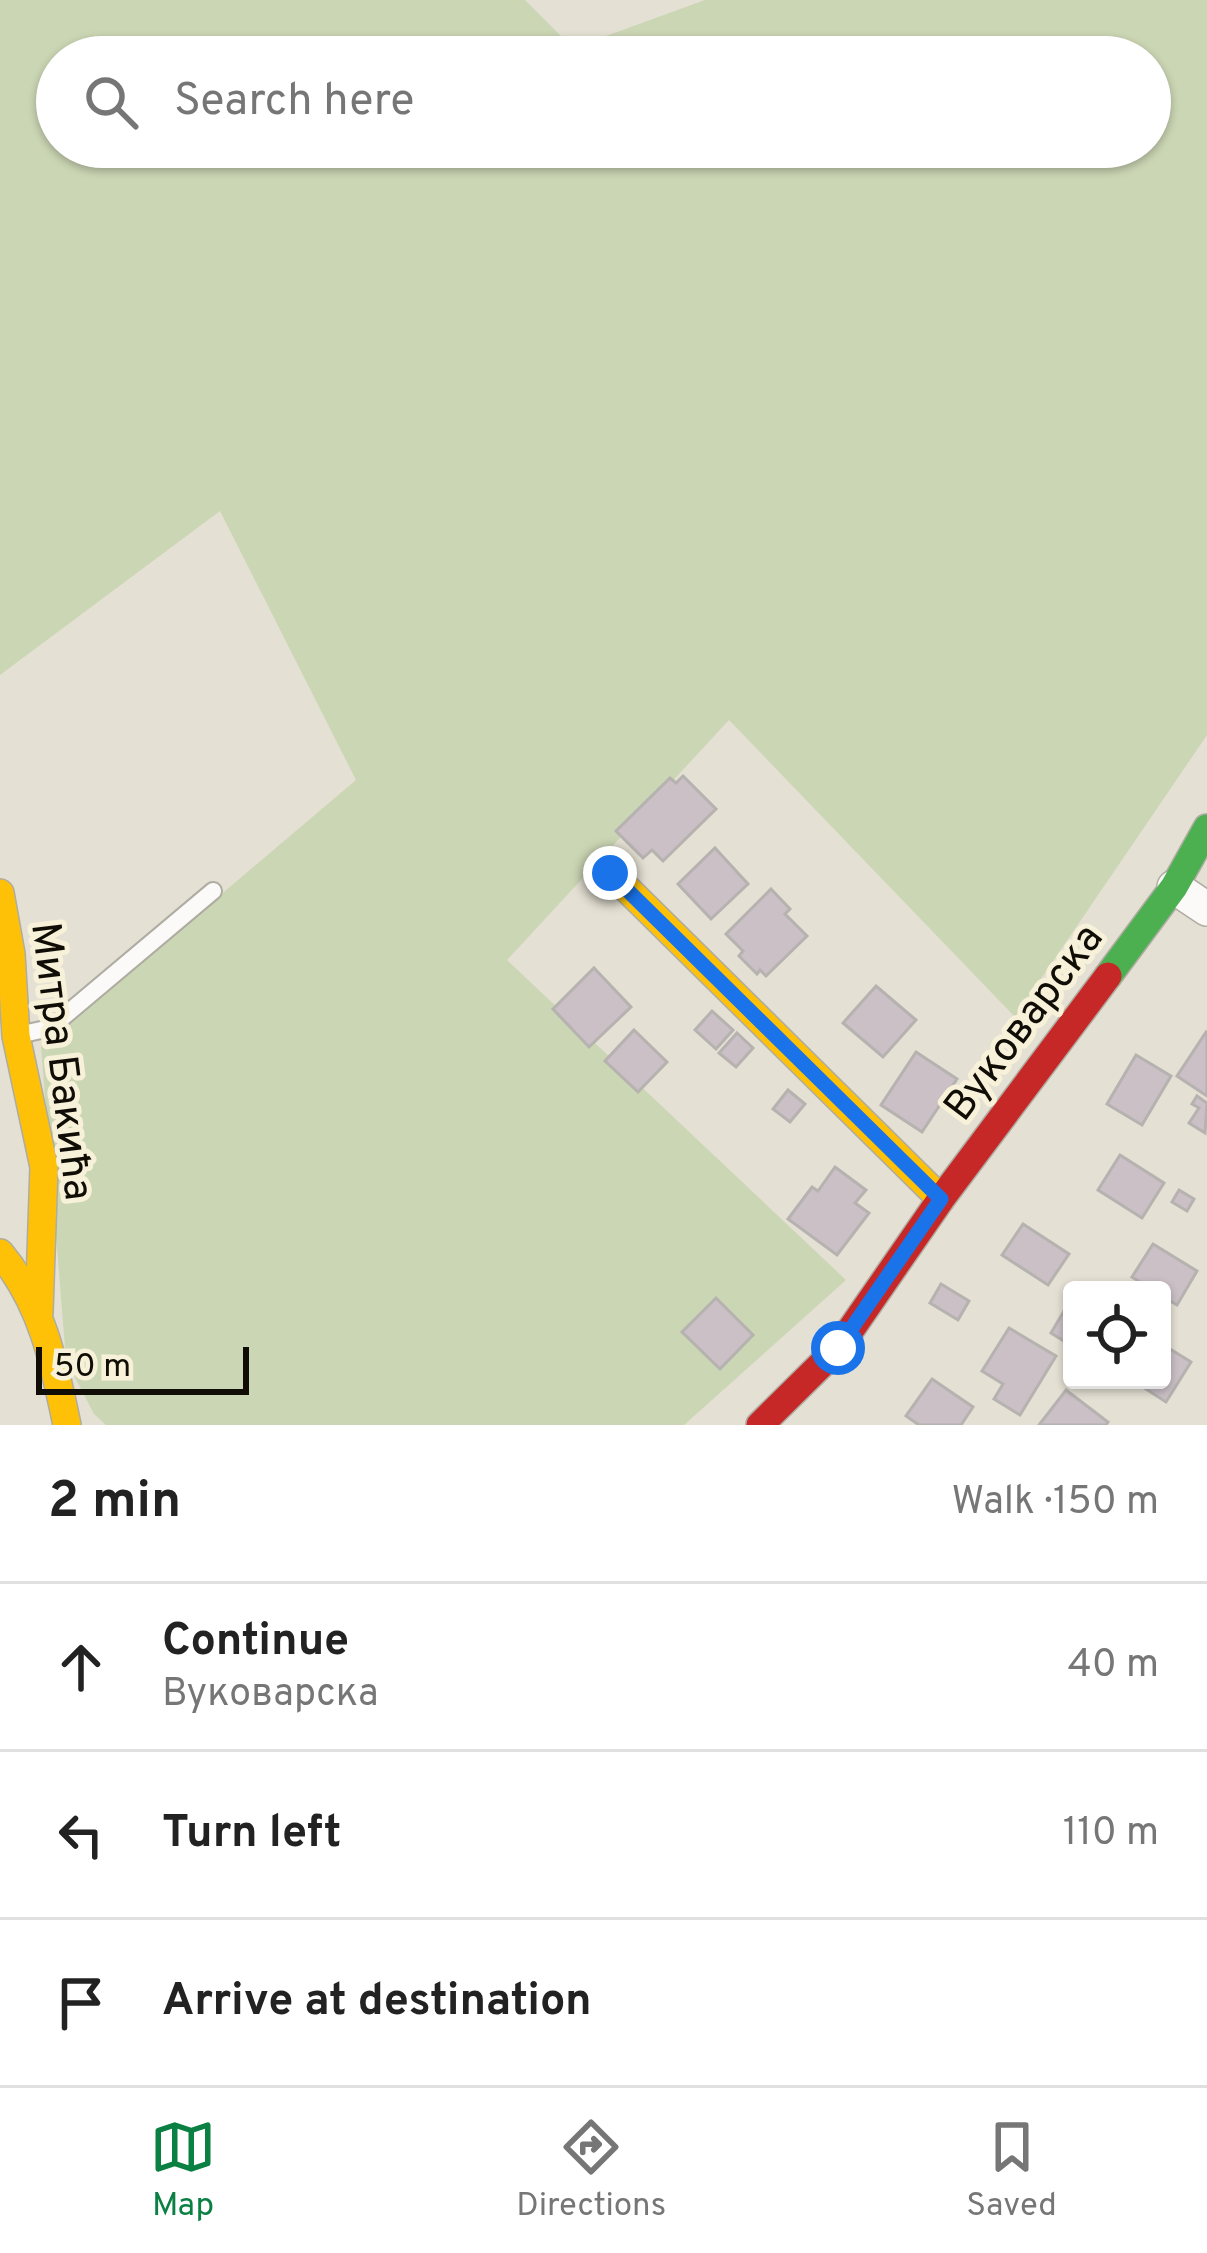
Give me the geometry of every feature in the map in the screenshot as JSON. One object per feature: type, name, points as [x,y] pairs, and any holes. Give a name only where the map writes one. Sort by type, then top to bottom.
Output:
[{"type":"street","name":"Вуковарска","points":[[760,1425],[838,1348],[941,1199],[1174,887],[1207,828]]},
{"type":"street","points":[[610,873],[941,1199]]},
{"type":"street","points":[[1174,887],[1207,909]]},
{"type":"street","name":"Митра Бакића","points":[[0,893],[11,954],[16,1036],[44,1167],[39,1312]]},
{"type":"street","points":[[5,1267],[39,1312],[67,1425]]},
{"type":"lane","points":[[16,1036],[50,1028],[213,891]]},
{"type":"green space","points":[[0,0],[525,0],[561,36],[36,36],[36,168],[1171,168],[1171,36],[606,36],[705,0],[1207,0],[1207,735],[1015,1017],[729,720],[507,960],[846,1280],[684,1425],[106,1425],[94,1414],[66,1360],[41,1047],[356,780],[220,511],[0,675]]},
{"type":"building","points":[[683,776],[716,809],[663,861],[652,850],[643,858],[616,831],[670,778],[676,783]]},
{"type":"building","points":[[715,848],[748,884],[711,919],[678,884]]},
{"type":"building","points":[[771,889],[790,909],[785,914],[807,936],[766,976],[760,970],[757,974],[739,956],[743,951],[726,934]]},
{"type":"building","points":[[594,968],[631,1007],[589,1047],[553,1009]]},
{"type":"building","points":[[876,986],[916,1020],[883,1057],[843,1023]]},
{"type":"building","points":[[712,1011],[733,1030],[716,1049],[695,1030]]},
{"type":"building","points":[[634,1030],[667,1062],[638,1092],[605,1061]]},
{"type":"building","points":[[737,1033],[753,1048],[736,1067],[719,1053]]},
{"type":"building","points":[[1207,1033],[1207,1096],[1177,1076]]},
{"type":"building","points":[[916,1052],[957,1079],[922,1132],[881,1105]]},
{"type":"building","points":[[1136,1055],[1171,1076],[1142,1125],[1107,1104]]},
{"type":"building","points":[[788,1090],[805,1104],[790,1122],[773,1109]]},
{"type":"building","points":[[1197,1096],[1207,1103],[1205,1133],[1189,1123],[1199,1108],[1192,1104]]},
{"type":"building","points":[[1120,1155],[1164,1183],[1142,1218],[1098,1190]]},
{"type":"building","points":[[835,1167],[866,1190],[855,1203],[869,1213],[837,1255],[788,1219],[812,1187],[818,1191]]},
{"type":"building","points":[[1179,1190],[1194,1199],[1187,1211],[1172,1202]]},
{"type":"building","points":[[1023,1224],[1069,1254],[1048,1285],[1002,1255]]},
{"type":"building","points":[[1153,1244],[1197,1271],[1177,1305],[1171,1301],[1171,1281],[1132,1277]]},
{"type":"building","points":[[941,1284],[969,1301],[958,1320],[930,1303]]},
{"type":"building","points":[[716,1298],[753,1335],[720,1369],[682,1332]]},
{"type":"building","points":[[1063,1313],[1063,1340],[1051,1333]]},
{"type":"building","points":[[1009,1328],[1056,1356],[1020,1415],[994,1399],[1003,1384],[982,1371]]},
{"type":"building","points":[[1171,1350],[1191,1362],[1166,1402],[1146,1389],[1171,1389]]},
{"type":"building","points":[[932,1379],[973,1407],[961,1425],[919,1425],[906,1416]]},
{"type":"building","points":[[1066,1390],[1108,1422],[1106,1425],[1039,1425]]},
{"type":"traffic: fast","points":[[1108,976],[1174,887],[1207,828]]},
{"type":"traffic: slow","points":[[611,873],[941,1199]]},
{"type":"traffic: slow","points":[[0,893],[11,954],[16,1036],[44,1167],[39,1312]]},
{"type":"traffic: slow","points":[[0,1253],[36,1313],[67,1425]]},
{"type":"traffic: jam","points":[[760,1425],[838,1348],[941,1199],[1108,976]]},
{"type":"route","points":[[610,873],[941,1199],[838,1348]]}]
